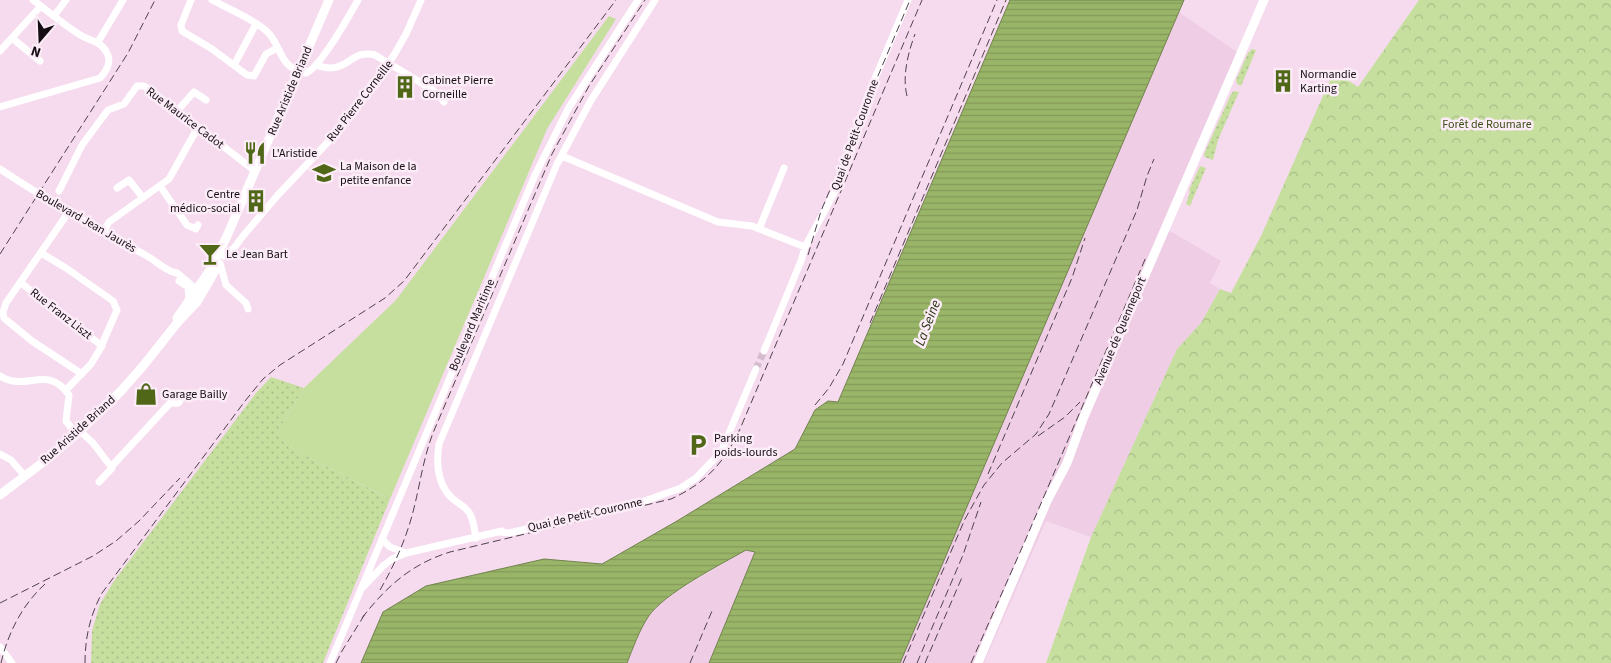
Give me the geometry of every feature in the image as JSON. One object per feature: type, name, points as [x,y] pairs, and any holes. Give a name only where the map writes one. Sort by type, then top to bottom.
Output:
[{"type":"main road","name":"Rue Aristide Briand","points":[[0,495],[78,433],[143,366],[193,301],[207,286],[210,273],[329,0]]},
{"type":"main road","name":"Avenue de Quenneport","points":[[978,663],[1066,463],[1083,419],[1264,0]]},
{"type":"main road","name":"Rue Aristide Briand","points":[[193,301],[198,290],[222,259],[228,233]]},
{"type":"street","points":[[0,107],[100,78],[105,73],[109,60],[107,53],[98,42],[82,36],[34,0]]},
{"type":"street","points":[[54,16],[66,0]]},
{"type":"street","points":[[98,42],[123,0]]},
{"type":"street","points":[[191,0],[181,25],[182,31],[212,49],[247,75],[254,76],[266,54],[277,48]]},
{"type":"street","points":[[212,0],[267,31],[284,61],[298,70],[309,72],[336,38],[358,0]]},
{"type":"street","name":"Rue Pierre Corneille","points":[[222,259],[234,248],[242,236],[327,143],[389,63],[406,34],[421,0]]},
{"type":"street","name":"Boulevard Maritime","points":[[330,663],[535,175],[568,109],[638,0]]},
{"type":"street","points":[[476,538],[473,522],[468,511],[448,494],[440,478],[437,466],[439,444],[557,164],[590,102],[655,0]]},
{"type":"street","name":"Quai de Petit-Couronne","points":[[764,352],[805,247],[840,182],[871,88],[908,0]]},
{"type":"street","points":[[0,52],[41,6]]},
{"type":"street","points":[[234,65],[256,24]]},
{"type":"street","points":[[12,38],[40,61]]},
{"type":"street","points":[[316,65],[329,69],[336,68],[356,56],[367,53],[375,55],[433,90],[444,102]]},
{"type":"street","name":"Rue Maurice Cadot","points":[[59,191],[82,145],[108,110],[124,104],[138,86],[144,86],[255,171]]},
{"type":"street","points":[[177,111],[194,92],[206,100]]},
{"type":"street","points":[[104,232],[109,222],[169,179],[198,127]]},
{"type":"street","points":[[562,156],[718,222],[752,226],[805,247]]},
{"type":"street","points":[[759,229],[784,168]]},
{"type":"street","name":"Boulevard Jean Jaurès","points":[[0,169],[68,213],[156,261],[173,273],[174,276],[188,284]]},
{"type":"street","points":[[117,188],[130,180],[143,198]]},
{"type":"street","points":[[160,186],[187,224],[196,229],[198,225]]},
{"type":"street","points":[[68,213],[6,303],[3,312],[4,318],[32,341],[82,374]]},
{"type":"street","points":[[228,233],[242,236]]},
{"type":"street","points":[[41,253],[113,301],[117,310],[102,346],[91,364],[66,390]]},
{"type":"street","points":[[222,259],[224,278],[228,288],[246,303],[248,308]]},
{"type":"street","points":[[188,284],[196,282],[210,273],[224,278]]},
{"type":"street","name":"Rue Franz Liszt","points":[[21,283],[102,346]]},
{"type":"street","points":[[188,284],[198,290],[207,286]]},
{"type":"street","points":[[188,284],[193,301]]},
{"type":"street","name":"Quai de Petit-Couronne","points":[[361,589],[392,560],[406,553],[500,532],[508,533],[639,503],[681,488],[696,478],[721,452],[756,369]]},
{"type":"street","points":[[0,376],[15,382],[52,380],[66,390],[70,395],[66,421],[78,433],[93,443],[111,467]]},
{"type":"street","points":[[99,482],[172,402]]},
{"type":"street","points":[[0,454],[11,460],[25,476]]},
{"type":"street","name":"Rue Aristide Briand","points":[[0,488],[12,486]]},
{"type":"street","points":[[382,539],[390,546],[406,553]]},
{"type":"street","points":[[377,550],[386,558],[392,560]]},
{"type":"street","points":[[0,647],[12,663]]},
{"type":"shaded area","points":[[1164,2],[1237,52],[1161,227],[1221,261],[1210,283],[1220,289],[1201,323],[1177,349],[1091,537],[1046,521],[984,663],[869,663]]},
{"type":"shaded area","points":[[746,550],[755,552],[709,663],[627,663],[648,617],[658,606],[674,593]]},
{"type":"green space","name":"Forêt de Roumare","points":[[1419,0],[1611,0],[1611,663],[1046,663],[1091,537],[1177,349],[1201,323],[1220,289],[1231,293],[1261,236],[1334,71],[1358,87]]},
{"type":"green space","points":[[609,16],[616,19],[547,129],[390,499],[289,447],[277,433],[304,388],[396,300]]},
{"type":"green space","points":[[1252,49],[1256,50],[1241,86],[1237,84],[1236,80],[1248,53]]},
{"type":"green space","points":[[1234,91],[1239,92],[1218,140],[1213,160],[1205,157],[1204,154]]},
{"type":"green space","points":[[1200,166],[1206,168],[1190,206],[1186,204],[1189,190]]},
{"type":"green space","points":[[271,377],[304,388],[277,433],[289,447],[390,499],[323,663],[91,663],[92,631],[100,604],[114,581],[256,393]]},
{"type":"water","name":"La Seine","points":[[1010,0],[1184,0],[900,663],[709,663],[755,552],[746,550],[679,589],[656,608],[642,628],[627,663],[361,663],[383,612],[426,586],[544,559],[602,564],[795,449],[815,410],[828,401],[838,402]]},
{"type":"tunnel","points":[[756,369],[764,351]]},
{"type":"railway","points":[[0,254],[128,53],[155,0]]},
{"type":"railway","points":[[85,663],[89,627],[102,593],[245,401],[263,379],[280,365],[385,298],[404,281],[616,0]]},
{"type":"railway","points":[[380,590],[395,562],[407,532],[433,433],[552,154],[589,86],[645,0]]},
{"type":"railway","points":[[808,255],[821,211],[910,0]]},
{"type":"railway","points":[[362,618],[380,596],[400,578],[436,557],[671,499],[694,486],[713,471],[727,452],[740,429],[922,0]]},
{"type":"railway","points":[[815,405],[829,388],[843,364],[997,0]]},
{"type":"railway","points":[[870,323],[1006,0]]},
{"type":"railway","points":[[907,96],[905,81],[906,65],[915,34]]},
{"type":"railway","points":[[903,663],[965,519],[984,485],[1002,463],[1036,434],[1049,414],[1137,210],[1154,159]]},
{"type":"railway","points":[[988,474],[1072,278],[1085,238]]},
{"type":"railway","points":[[971,663],[1146,257]]},
{"type":"railway","points":[[1038,436],[1065,417],[1080,402]]},
{"type":"railway","points":[[0,603],[93,556],[116,541],[139,521],[180,478]]},
{"type":"railway","points":[[917,663],[963,555],[981,502]]},
{"type":"railway","points":[[925,663],[963,575]]},
{"type":"railway","points":[[1,663],[17,620],[29,601],[45,584]]},
{"type":"railway","points":[[690,663],[712,611]]},
{"type":"railway","points":[[336,663],[365,614]]},
{"type":"place","name":"Normandie Karting","points":[[1283,81]]},
{"type":"place","name":"Cabinet Pierre Corneille","points":[[405,87]]},
{"type":"place","name":"L'Aristide","points":[[255,153]]},
{"type":"place","name":"La Maison de la petite enfance","points":[[324,173]]},
{"type":"place","name":"Centre médico-social","points":[[256,201]]},
{"type":"place","name":"Le Jean Bart","points":[[210,254]]},
{"type":"place","name":"Garage Bailly","points":[[146,394]]},
{"type":"place","name":"Parking poids-lourds","points":[[698,445]]}]
